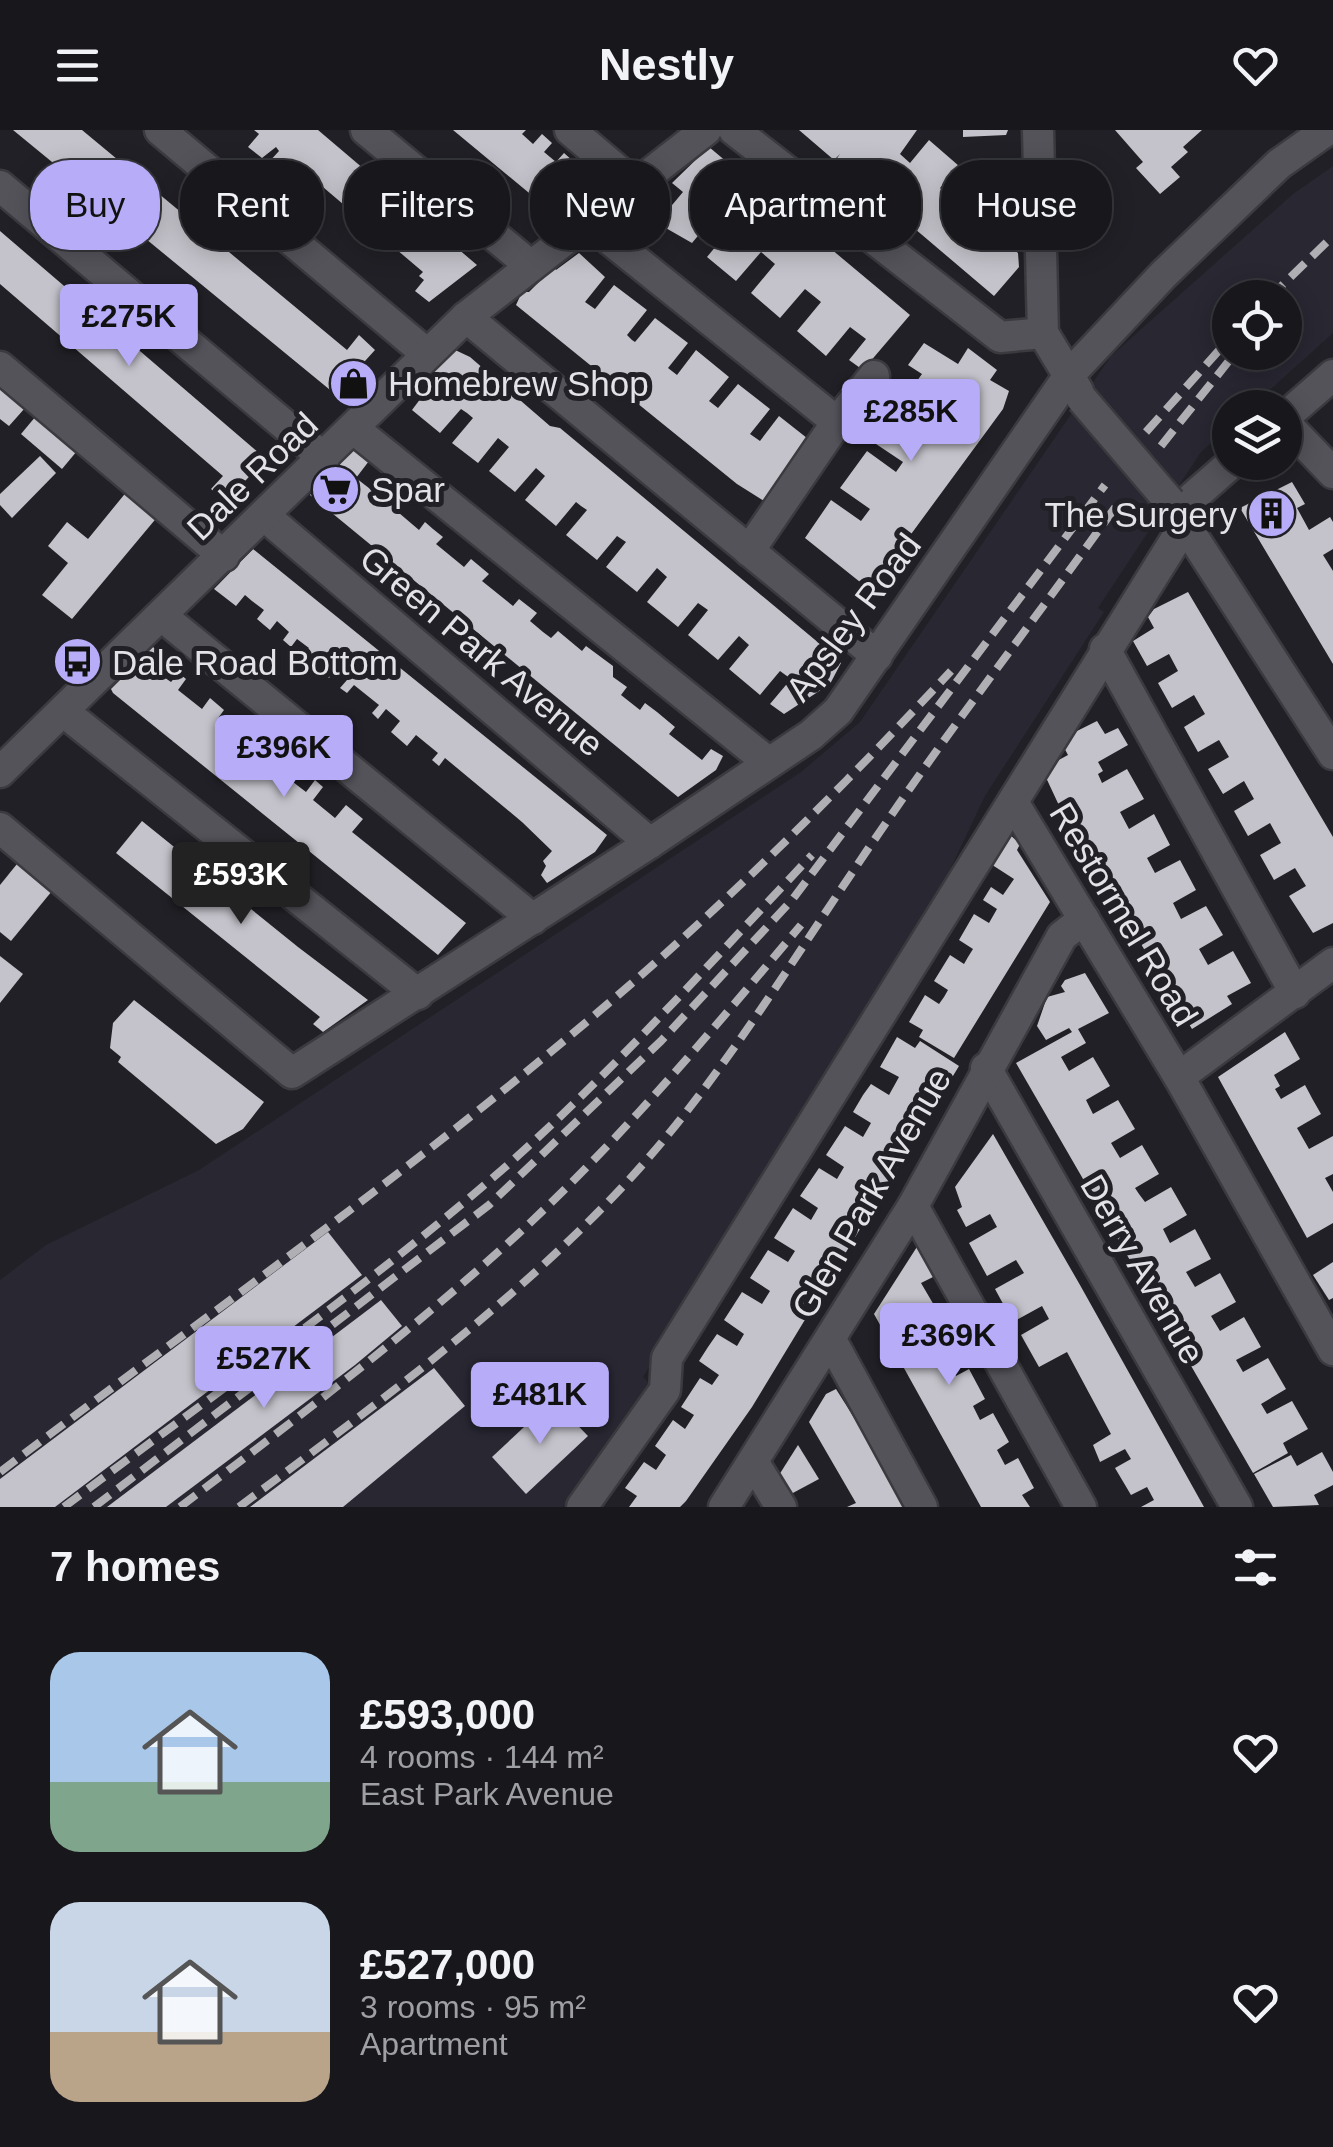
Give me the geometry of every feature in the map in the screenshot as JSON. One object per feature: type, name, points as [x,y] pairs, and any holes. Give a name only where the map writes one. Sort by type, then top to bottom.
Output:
[{"type":"street","points":[[160,130],[427,354]]},
{"type":"street","points":[[366,130],[531,266]]},
{"type":"street","points":[[570,130],[606,160]]},
{"type":"street","name":"Dale Road","points":[[667,160],[706,130]]},
{"type":"street","points":[[734,130],[1000,337],[1043,333]]},
{"type":"street","points":[[1038,130],[1043,333],[1076,386],[1178,512],[1333,754]]},
{"type":"street","name":"Apsley Road","points":[[0,828],[292,1073],[650,843],[838,711],[1076,386],[1163,275],[1266,176],[1327,130]]},
{"type":"street","points":[[0,186],[324,458]]},
{"type":"street","name":"Dale Road","points":[[0,772],[266,517],[466,317],[552,250]]},
{"type":"street","points":[[623,250],[837,422]]},
{"type":"street","points":[[466,317],[877,656]]},
{"type":"street","points":[[0,367],[224,556]]},
{"type":"street","points":[[1302,404],[1333,375]]},
{"type":"street","points":[[750,551],[837,422],[874,376]]},
{"type":"street","points":[[354,429],[768,763]]},
{"type":"street","points":[[1302,439],[1333,473]]},
{"type":"street","name":"Restormel Road","points":[[1213,480],[1178,512],[1104,649],[1013,802],[1324,1313],[1333,1350]]},
{"type":"street","name":"Green Park Avenue","points":[[266,517],[650,843]]},
{"type":"street","points":[[162,617],[533,918]]},
{"type":"street","points":[[1104,649],[1295,992]]},
{"type":"street","points":[[64,712],[418,994]]},
{"type":"street","points":[[582,1507],[666,1390],[667,1358],[1013,802]]},
{"type":"street","name":"Glen Park Avenue","points":[[724,1507],[913,1206],[1062,936],[1084,919]]},
{"type":"street","points":[[1179,1078],[1333,963]]},
{"type":"street","name":"Derry Avenue","points":[[986,1068],[1237,1507]]},
{"type":"street","points":[[913,1206],[1081,1507]]},
{"type":"street","points":[[831,1340],[922,1507]]},
{"type":"street","points":[[754,1464],[781,1507]]},
{"type":"shaded area","points":[[1333,166],[1333,333],[1302,361],[1302,280],[1212,280],[1212,370],[1292,370],[1270,390],[1212,390],[1212,442],[1201,452],[1098,608],[1104,612],[985,796],[936,899],[643,1377],[652,1386],[563,1507],[0,1507],[0,1280],[46,1245],[199,1170],[801,772],[860,722],[1111,356],[1293,194]]},
{"type":"building","points":[[13,130],[82,130],[118,160],[50,160]]},
{"type":"building","points":[[254,130],[318,130],[353,160],[344,160],[344,205],[324,188],[324,160],[271,160],[279,151],[276,147],[262,158],[248,147],[259,134]]},
{"type":"building","points":[[453,130],[526,130],[522,134],[533,144],[542,134],[552,143],[544,152],[554,160],[530,160],[530,194],[510,177],[510,160],[489,160]]},
{"type":"building","points":[[799,130],[917,130],[900,154],[907,160],[836,160],[840,154],[834,160]]},
{"type":"building","points":[[963,130],[1008,130],[1006,135],[963,137]]},
{"type":"building","points":[[1115,130],[1202,130],[1183,147],[1188,152],[1171,167],[1180,177],[1160,194],[1136,168],[1143,162]]},
{"type":"building","points":[[929,140],[952,160],[941,160],[941,250],[1018,253],[1019,267],[994,296],[921,234],[921,160],[912,160]]},
{"type":"building","points":[[709,147],[725,160],[696,160]]},
{"type":"building","points":[[690,165],[690,242],[670,230],[670,208],[683,192],[672,183]]},
{"type":"building","points":[[160,195],[180,211],[180,250],[227,250],[347,350],[359,335],[375,350],[335,394],[159,250]]},
{"type":"building","points":[[0,231],[266,459],[226,501],[211,489],[223,476],[0,284]]},
{"type":"building","points":[[397,250],[459,250],[477,265],[429,302],[415,291],[424,280],[419,276],[423,272]]},
{"type":"building","points":[[713,250],[832,250],[910,315],[863,370],[849,360],[866,339],[850,327],[826,356],[797,331],[821,302],[805,289],[780,318],[751,293],[775,264],[761,252],[736,281],[707,257]]},
{"type":"building","points":[[579,253],[605,277],[585,302],[595,309],[614,285],[647,310],[627,335],[632,340],[635,342],[655,318],[688,343],[668,368],[677,375],[696,350],[729,377],[709,401],[718,408],[738,384],[770,409],[750,434],[760,441],[779,416],[812,442],[767,503],[737,484],[516,305],[522,292],[529,292],[554,267],[556,270]]},
{"type":"building","points":[[924,343],[958,364],[968,348],[997,370],[990,380],[1009,391],[1003,409],[870,590],[805,538],[831,500],[861,521],[870,509],[840,488],[867,451],[896,472],[903,462],[873,442],[899,404],[929,425],[938,413],[909,392],[922,374],[908,365]]},
{"type":"building","points":[[453,349],[470,357],[550,426],[560,428],[826,649],[841,663],[830,684],[784,714],[770,704],[791,679],[780,671],[760,695],[729,669],[749,645],[739,636],[718,660],[688,635],[708,610],[698,603],[678,627],[647,602],[667,577],[657,568],[637,592],[606,567],[626,542],[617,536],[597,560],[566,535],[587,510],[576,502],[556,526],[525,500],[545,476],[536,468],[515,492],[489,471],[509,447],[498,438],[478,463],[452,443],[473,418],[467,413],[461,409],[440,433],[412,410],[427,390],[418,384]]},
{"type":"building","points":[[0,388],[25,408],[9,426],[0,419]]},
{"type":"building","points":[[36,416],[77,451],[62,469],[21,434]]},
{"type":"building","points":[[353,449],[369,461],[356,478],[374,492],[380,485],[398,500],[392,507],[419,530],[425,522],[443,537],[436,544],[464,567],[471,559],[489,574],[482,581],[513,606],[519,599],[537,613],[530,621],[551,638],[558,631],[582,651],[586,646],[613,666],[613,677],[627,687],[621,695],[640,710],[645,703],[657,712],[675,727],[669,734],[702,760],[711,749],[723,756],[716,770],[678,797],[310,495]]},
{"type":"building","points":[[40,456],[56,473],[12,518],[0,505],[0,494]]},
{"type":"building","points":[[1292,482],[1305,504],[1297,508],[1309,530],[1330,517],[1333,522],[1333,549],[1323,555],[1333,571],[1333,664],[1240,508]]},
{"type":"building","points":[[128,490],[159,515],[72,619],[42,595],[68,563],[48,546],[67,522],[88,539]]},
{"type":"building","points":[[253,549],[607,835],[595,852],[547,883],[541,875],[546,866],[543,861],[552,851],[522,822],[445,758],[439,766],[432,760],[438,753],[416,735],[407,746],[391,732],[400,721],[386,709],[378,719],[372,713],[379,705],[354,685],[347,693],[340,688],[347,680],[335,671],[329,678],[321,672],[328,664],[316,653],[309,662],[302,656],[309,648],[297,639],[291,647],[283,640],[289,632],[277,621],[270,630],[264,625],[257,619],[264,610],[245,595],[236,606],[214,589]]},
{"type":"building","points":[[1188,592],[1333,837],[1333,923],[1313,933],[1289,896],[1306,886],[1295,868],[1274,880],[1260,855],[1281,843],[1270,823],[1248,836],[1234,811],[1254,799],[1244,781],[1223,794],[1208,769],[1229,757],[1219,740],[1198,752],[1184,727],[1205,714],[1194,695],[1172,708],[1158,683],[1178,671],[1169,654],[1147,666],[1133,641],[1154,628],[1148,617],[1154,609]]},
{"type":"building","points":[[153,647],[168,661],[158,673],[171,682],[179,673],[186,679],[178,690],[202,709],[210,698],[224,710],[216,721],[239,739],[248,728],[262,739],[254,750],[279,770],[288,760],[302,771],[293,782],[306,792],[315,780],[323,787],[313,800],[335,818],[346,805],[363,819],[352,832],[466,923],[438,955],[113,693],[111,689]]},
{"type":"building","points":[[1097,721],[1105,734],[1118,728],[1128,745],[1098,762],[1103,771],[1098,774],[1102,783],[1127,769],[1144,799],[1120,812],[1129,829],[1154,814],[1170,845],[1147,858],[1155,873],[1180,860],[1196,890],[1173,903],[1181,919],[1206,906],[1223,935],[1199,949],[1208,965],[1233,951],[1251,983],[1227,996],[1232,1004],[1192,1029],[1063,814],[1042,769],[1068,755],[1061,742],[1065,737]]},
{"type":"building","points":[[142,821],[368,1000],[323,1032],[313,1024],[320,1017],[116,853]]},
{"type":"building","points":[[1006,831],[1020,844],[1017,850],[1050,902],[954,1058],[919,1037],[923,1030],[909,1022],[925,995],[939,1004],[944,997],[948,990],[934,981],[950,955],[964,964],[973,949],[959,940],[974,914],[989,923],[997,909],[983,900],[991,887],[1003,895],[1014,879],[983,859]]},
{"type":"building","points":[[17,864],[52,891],[11,941],[0,932],[0,885]]},
{"type":"building","points":[[0,956],[23,974],[0,1003]]},
{"type":"building","points":[[1085,973],[1109,1013],[1078,1029],[1086,1043],[1061,1057],[1069,1071],[1093,1057],[1110,1086],[1086,1100],[1093,1114],[1118,1100],[1135,1129],[1111,1143],[1120,1158],[1142,1145],[1159,1174],[1135,1188],[1145,1202],[1171,1187],[1187,1215],[1163,1229],[1170,1243],[1195,1229],[1211,1259],[1186,1272],[1195,1287],[1220,1273],[1236,1302],[1211,1316],[1220,1331],[1244,1317],[1261,1347],[1236,1360],[1243,1372],[1268,1358],[1286,1389],[1261,1404],[1267,1414],[1292,1401],[1308,1429],[1283,1443],[1288,1453],[1253,1473],[1016,1063],[1072,1032],[1069,1028],[1046,1040],[1037,1026],[1047,997],[1065,992],[1061,986],[1065,980]]},
{"type":"building","points":[[134,1000],[264,1102],[243,1129],[216,1144],[118,1062],[121,1057],[110,1048],[113,1023]]},
{"type":"building","points":[[1285,1032],[1300,1059],[1274,1075],[1280,1086],[1275,1089],[1281,1099],[1305,1085],[1321,1114],[1297,1128],[1309,1149],[1333,1136],[1333,1174],[1325,1178],[1333,1192],[1333,1223],[1307,1238],[1218,1077]]},
{"type":"building","points":[[897,1037],[915,1048],[920,1041],[959,1066],[752,1407],[686,1501],[680,1507],[629,1507],[637,1496],[625,1488],[644,1462],[656,1470],[666,1455],[655,1446],[673,1420],[685,1429],[694,1415],[681,1407],[700,1378],[712,1385],[719,1375],[699,1361],[708,1347],[717,1334],[737,1346],[744,1334],[724,1320],[742,1292],[762,1304],[770,1291],[750,1278],[768,1250],[788,1262],[795,1251],[774,1238],[793,1208],[811,1220],[818,1208],[800,1196],[819,1168],[837,1179],[844,1167],[826,1155],[845,1126],[863,1137],[871,1123],[853,1112],[863,1095],[871,1084],[889,1095],[899,1077],[880,1067]]},
{"type":"building","points":[[993,1134],[1204,1507],[1141,1507],[1154,1500],[1147,1487],[1131,1495],[1115,1468],[1131,1459],[1125,1449],[1100,1462],[1093,1445],[1111,1434],[1067,1352],[1039,1367],[1021,1335],[1049,1319],[1042,1306],[1013,1322],[995,1289],[1024,1273],[1016,1260],[987,1276],[969,1243],[997,1227],[990,1214],[966,1227],[957,1210],[962,1207],[955,1187]]},
{"type":"building","points":[[328,1232],[362,1275],[55,1507],[0,1507],[0,1479]]},
{"type":"building","points":[[922,1239],[941,1273],[921,1283],[938,1312],[925,1320],[932,1334],[945,1326],[962,1356],[949,1363],[956,1376],[969,1369],[985,1399],[973,1406],[980,1420],[993,1413],[1009,1442],[997,1450],[1005,1465],[1018,1458],[1034,1488],[1022,1495],[1030,1507],[981,1507],[874,1314]]},
{"type":"building","points":[[1333,1262],[1333,1298],[1329,1300],[1313,1275]]},
{"type":"building","points":[[381,1300],[402,1326],[355,1365],[166,1507],[107,1507]]},
{"type":"building","points":[[434,1368],[465,1406],[343,1507],[250,1507]]},
{"type":"building","points":[[836,1389],[887,1470],[905,1507],[847,1507],[856,1503],[809,1422],[826,1394]]},
{"type":"building","points":[[553,1400],[588,1436],[526,1494],[492,1457]]},
{"type":"building","points":[[798,1445],[819,1479],[791,1494],[779,1475]]},
{"type":"building","points":[[1322,1452],[1333,1472],[1333,1485],[1314,1495],[1319,1505],[1273,1507],[1254,1474],[1291,1455],[1297,1466]]},
{"type":"railway","points":[[1288,280],[1333,236]]},
{"type":"railway","points":[[1146,432],[1212,358]]},
{"type":"railway","points":[[1161,446],[1222,370]]},
{"type":"railway","points":[[94,1507],[489,1205],[661,1041],[792,900],[1105,485]]},
{"type":"railway","points":[[239,1507],[475,1325],[564,1246],[645,1162],[717,1071],[908,791],[1119,502]]},
{"type":"railway","points":[[0,1472],[385,1183],[610,1002],[785,842],[951,671]]},
{"type":"railway","points":[[64,1507],[342,1300],[503,1169],[622,1055],[812,855]]},
{"type":"railway","points":[[180,1507],[395,1340],[518,1234],[629,1123],[801,925]]},
{"type":"place","name":"Homebrew Shop","points":[[353,383]]},
{"type":"place","name":"Spar","points":[[336,489]]},
{"type":"place","name":"The Surgery","points":[[1272,514]]},
{"type":"place","name":"Dale Road Bottom","points":[[77,662]]}]
